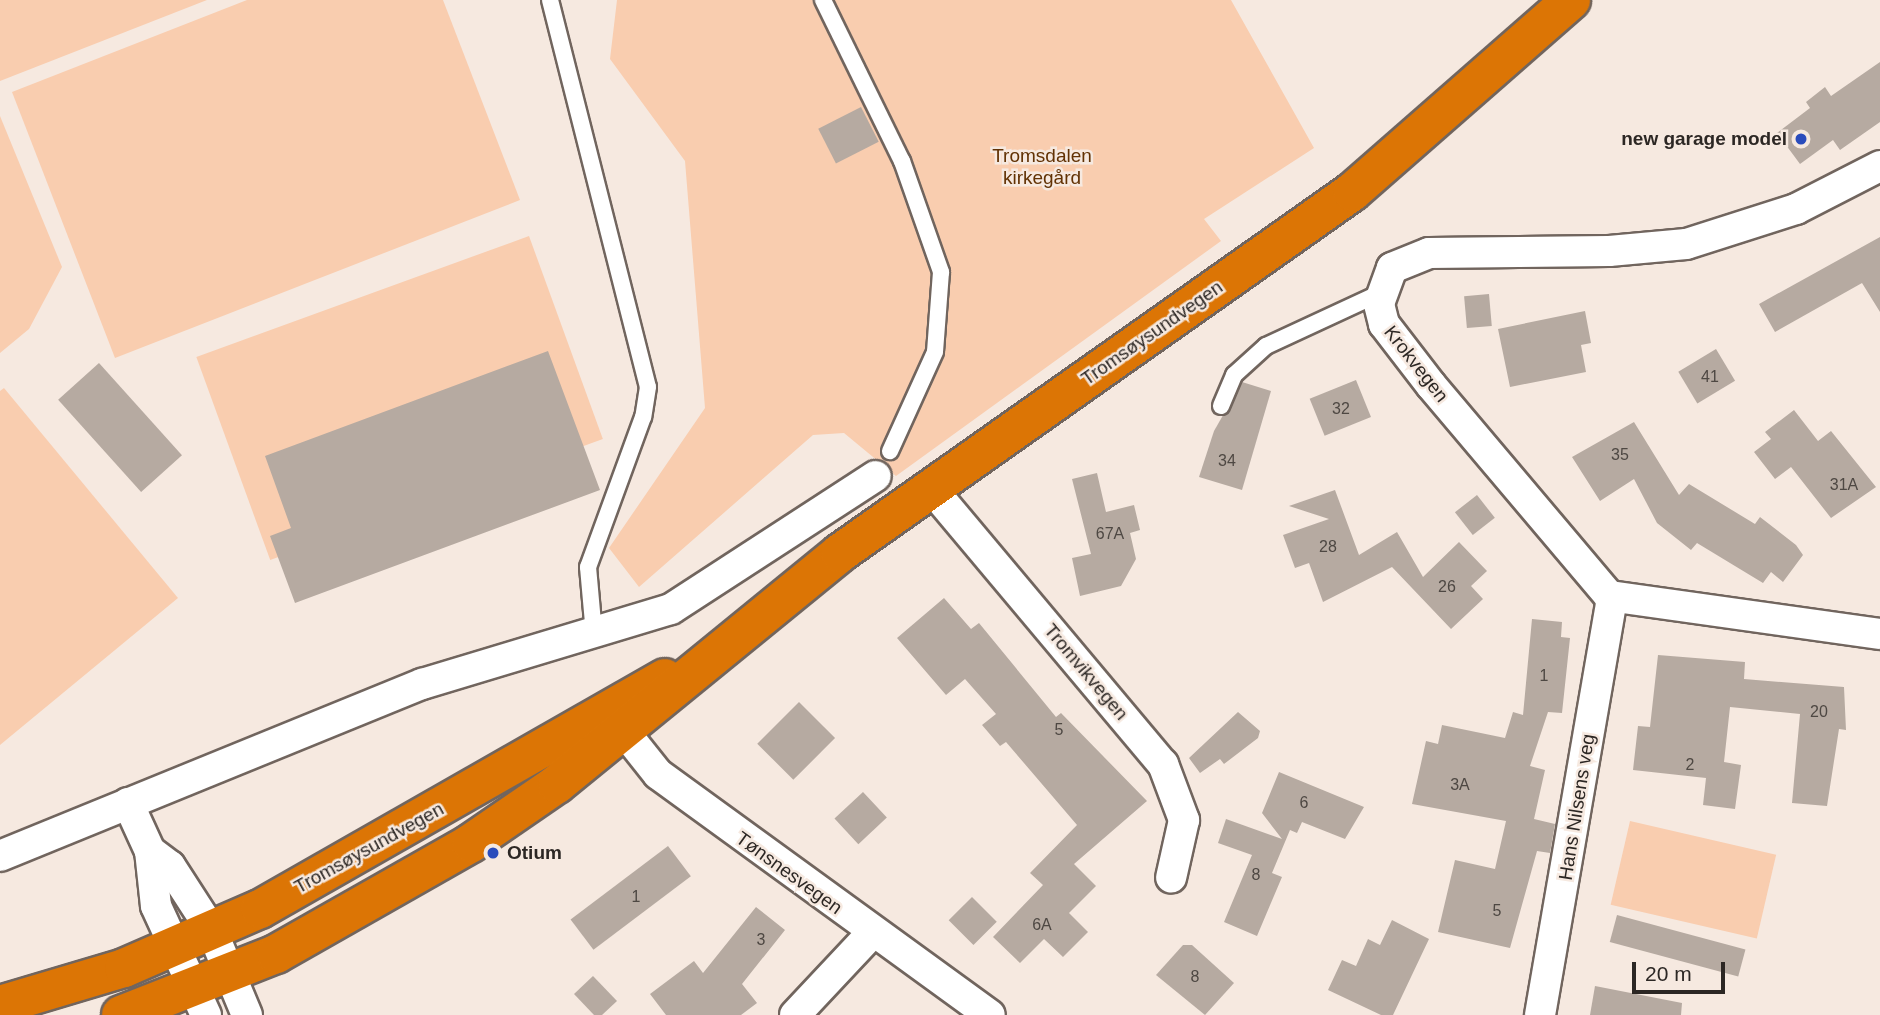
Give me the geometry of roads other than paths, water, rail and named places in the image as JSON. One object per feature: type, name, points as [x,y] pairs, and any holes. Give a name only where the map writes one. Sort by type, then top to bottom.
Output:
[{"type":"highway","name":"Tromsøysundvegen","points":[[121,1015],[199,1003],[232,974],[471,843],[617,721],[719,649],[932,488],[1352,192],[1571,0]]},
{"type":"highway","name":"Tromsøysundvegen","points":[[0,1005],[172,948],[212,931],[617,721]]},
{"type":"street","points":[[1380,293],[1392,268],[1429,253],[1649,249],[1715,236],[1796,209],[1880,166]]},
{"type":"street","name":"Krokvegen","points":[[1380,293],[1384,324],[1612,598]]},
{"type":"street","points":[[0,856],[422,684],[671,609],[883,464]]},
{"type":"street","name":"Tromvikvegen","points":[[932,488],[1163,764],[1184,821],[1171,878]]},
{"type":"street","points":[[1612,598],[1880,634]]},
{"type":"street","name":"Hans Nilsens veg","points":[[1539,1015],[1612,598]]},
{"type":"street","name":"Tønsnesvegen","points":[[617,721],[658,774],[872,933],[990,1015]]},
{"type":"street","points":[[128,803],[150,851],[153,896],[172,948],[199,1003]]},
{"type":"street","points":[[150,851],[170,866],[212,931],[247,1015]]},
{"type":"street","points":[[794,1015],[872,933]]},
{"type":"lane","points":[[550,0],[648,387],[643,417],[588,567],[594,634]]},
{"type":"lane","points":[[823,0],[902,161],[941,272],[935,352],[883,464]]},
{"type":"lane","points":[[1221,406],[1234,374],[1266,346],[1380,293]]},
{"type":"place","name":"new garage model","points":[[1801,139]]},
{"type":"place","name":"Otium","points":[[493,853]]},
{"type":"park label","name":"Tromsdalen kirkegård","points":[[1042,167]]}]
